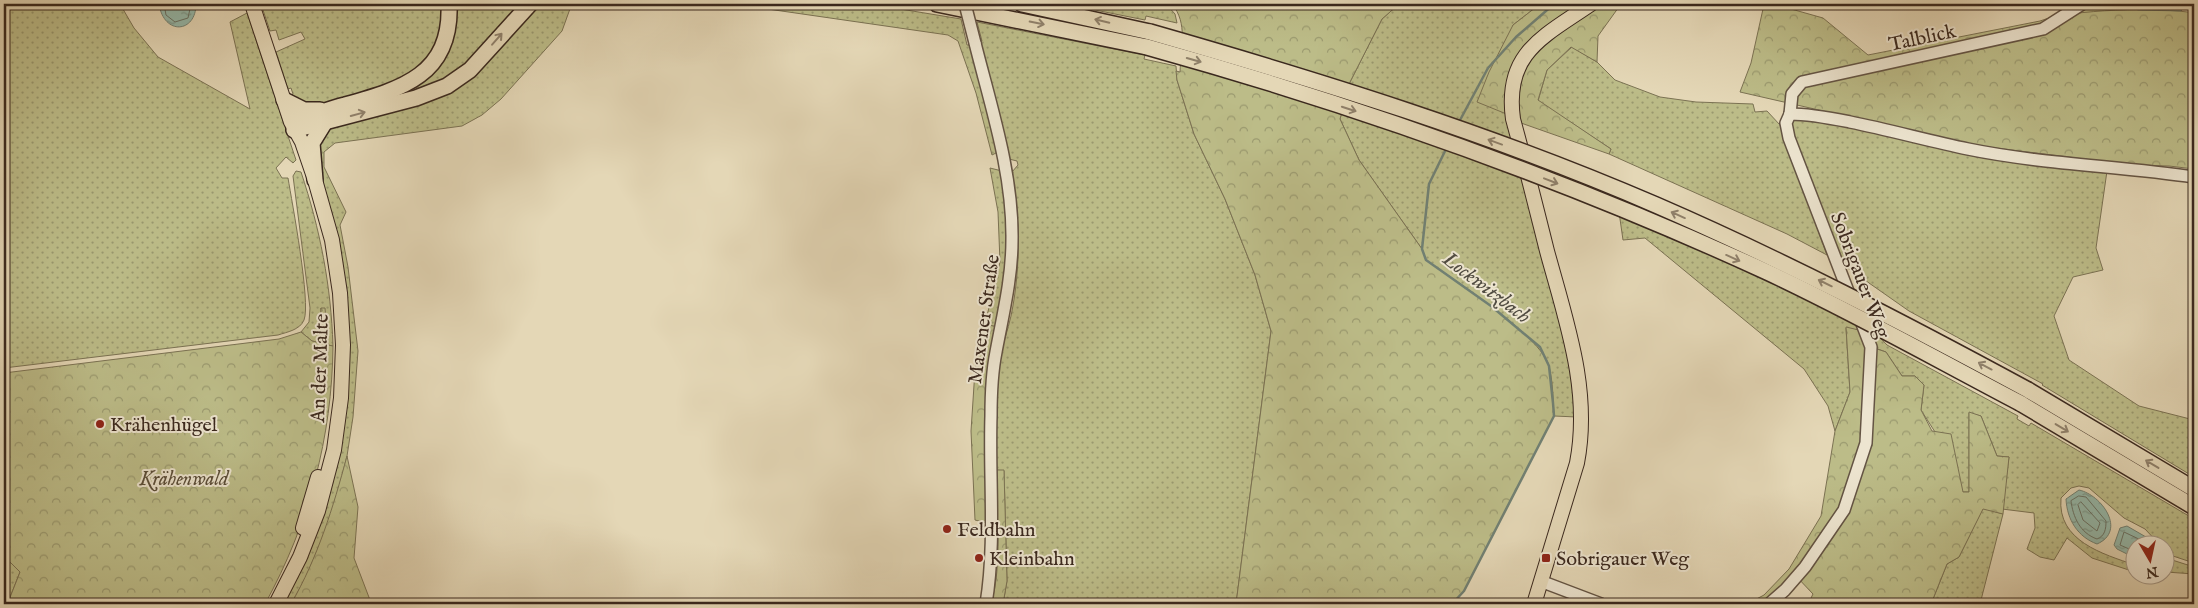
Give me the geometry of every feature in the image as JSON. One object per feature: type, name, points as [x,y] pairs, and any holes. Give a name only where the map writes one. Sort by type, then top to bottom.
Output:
[{"type":"highway","points":[[292,126],[332,108],[404,86],[423,73],[442,47],[447,30],[449,4]]},
{"type":"highway","points":[[292,126],[325,122],[416,98],[447,86],[475,65],[530,4]]},
{"type":"highway","points":[[938,4],[1147,48],[1248,76],[1426,134],[1596,198],[1766,272],[1891,334],[2020,403],[2194,507]]},
{"type":"highway","points":[[1022,4],[1150,32],[1248,60],[1435,120],[1599,181],[1778,259],[1900,320],[2028,390],[2194,489]]},
{"type":"highway","points":[[284,100],[304,110],[332,108]]},
{"type":"highway","points":[[315,180],[312,142],[325,122]]},
{"type":"main road","name":"An der Malte","points":[[252,4],[284,100],[292,126],[294,144],[316,210],[330,276],[335,362],[326,448],[302,530],[267,604]]},
{"type":"main road","points":[[1534,604],[1543,582],[1577,463],[1582,439],[1582,398],[1571,337],[1513,119],[1510,101],[1513,78],[1520,62],[1547,34],[1591,4]]},
{"type":"main road","name":"An der Malte","points":[[276,604],[300,557],[318,511],[334,450],[341,398],[343,345],[340,293],[332,240],[302,142],[292,126]]},
{"type":"street","name":"Maxener Straße","points":[[965,4],[1004,160],[1010,199],[1012,239],[1011,275],[995,354],[992,386],[990,476],[992,552],[986,604]]},
{"type":"street","name":"Talblick","points":[[1790,114],[1792,94],[1802,82],[2043,29],[2081,5]]},
{"type":"street","points":[[1790,114],[1807,114],[1994,154],[2132,168],[2194,177]]},
{"type":"street","name":"Sobrigauer Weg","points":[[1769,604],[1785,590],[1805,567],[1844,510],[1866,443],[1870,395],[1871,347],[1866,330],[1843,281],[1789,138],[1786,123],[1790,114]]},
{"type":"street","points":[[1543,582],[1601,604]]},
{"type":"green space","points":[[4,4],[120,4],[134,28],[158,57],[250,109],[230,22],[247,13],[296,160],[293,163],[286,157],[276,168],[282,178],[288,178],[300,252],[305,310],[304,320],[300,326],[278,335],[4,368]]},
{"type":"green space","points":[[261,4],[444,4],[443,29],[429,59],[412,76],[332,104],[307,106],[291,96],[293,94],[291,88],[288,89],[276,52],[305,39],[301,32],[279,40],[276,30],[270,31]]},
{"type":"green space","points":[[454,4],[524,4],[477,57],[445,82],[388,98],[417,85]]},
{"type":"green space","points":[[535,4],[582,4],[571,6],[562,31],[501,99],[482,115],[462,126],[335,143],[324,152],[324,167],[346,212],[340,225],[348,267],[358,351],[353,417],[347,456],[331,518],[305,579],[291,604],[283,604],[304,562],[348,360],[314,155],[328,127],[437,94]]},
{"type":"green space","points":[[733,4],[870,4],[961,19],[967,45],[970,45],[997,150],[996,153],[992,155],[976,93],[958,41],[948,35]]},
{"type":"green space","points":[[1065,4],[1166,4],[1175,14],[1177,23],[1146,16],[1145,20]]},
{"type":"green space","points":[[1172,4],[1399,4],[1382,19],[1350,82],[1340,119],[1359,160],[1422,249],[1426,260],[1495,309],[1530,340],[1543,354],[1549,366],[1552,384],[1554,416],[1464,591],[1452,604],[1236,604],[1271,331],[1255,275],[1225,199],[1194,134],[1177,80],[1176,71],[1180,72],[1182,28],[1177,11]]},
{"type":"green space","points":[[1399,4],[1540,4],[1513,25],[1509,115],[1567,342],[1577,417],[1554,416],[1553,403],[1509,322],[1491,306],[1426,260],[1422,249],[1359,160],[1340,119],[1350,82],[1382,19]]},
{"type":"green space","points":[[1540,4],[1583,4],[1529,45],[1509,115],[1477,102],[1489,72],[1513,25]]},
{"type":"green space","points":[[1598,4],[1621,4],[1598,36],[1597,62],[1571,47],[1547,70],[1538,100],[1611,149],[1609,154],[1521,123],[1518,102],[1520,75],[1527,61],[1556,34]]},
{"type":"green space","points":[[2064,4],[2124,4],[2138,10],[2056,15]]},
{"type":"green space","points":[[1784,7],[1823,18],[1868,55],[2072,14],[2116,10],[2160,10],[2194,13],[2194,169],[2132,165],[1972,145],[1740,92],[1751,63],[1763,9]]},
{"type":"green space","points":[[977,22],[1145,55],[1144,59],[1176,66],[1177,80],[1194,134],[1225,199],[1255,275],[1271,331],[1236,604],[1003,604],[1007,581],[1004,471],[996,470],[996,428],[998,374],[1011,316],[1018,262],[1017,208],[1012,172],[1018,165],[1017,161],[1009,159],[980,42],[982,41]]},
{"type":"green space","points":[[1572,47],[1597,62],[1615,80],[1660,97],[1696,102],[1753,104],[1755,112],[1767,111],[1780,125],[1827,255],[1787,234],[1609,154],[1611,149],[1538,101],[1547,70]]},
{"type":"green space","points":[[1797,118],[1861,127],[1977,157],[2107,171],[2096,248],[2103,270],[2073,277],[2054,316],[2069,360],[2139,406],[2194,420],[2194,477],[2043,384],[1909,311],[1839,262],[1790,125]]},
{"type":"green space","points":[[990,168],[1002,171],[1008,230],[1004,288],[997,327],[985,324],[1000,262],[998,212]]},
{"type":"green space","points":[[296,171],[301,172],[319,236],[330,301],[333,346],[328,345],[321,308],[321,343],[312,341],[301,332],[309,322],[310,308],[293,176]]},
{"type":"green space","points":[[1618,205],[1858,317],[1863,331],[1846,328],[1850,392],[1835,431],[1828,406],[1804,369],[1645,238],[1623,240]]},
{"type":"green space","name":"Krähenwald","points":[[321,308],[325,308],[328,345],[333,346],[332,380],[323,447],[306,511],[281,574],[265,604],[28,604],[9,600],[20,572],[4,559],[4,373],[279,339],[301,332],[312,341],[321,343]]},
{"type":"green space","points":[[985,324],[997,327],[986,414],[987,523],[975,520],[971,431],[975,370]]},
{"type":"green space","points":[[1867,324],[1887,345],[2018,416],[2017,419],[2029,426],[2031,423],[2194,519],[2194,563],[2176,557],[2176,536],[2152,536],[2145,529],[2124,518],[2089,488],[2079,486],[2071,488],[2061,498],[2062,513],[2066,525],[2084,544],[2126,562],[2126,569],[2092,558],[2067,538],[2054,560],[2040,557],[2027,549],[2035,528],[2034,513],[2002,509],[2009,457],[1997,456],[1981,416],[1969,413],[1969,492],[1962,492],[1956,465],[1921,410],[1924,385],[1915,376],[1902,376],[1886,352],[1875,348]]},
{"type":"green space","points":[[1846,327],[1863,331],[1868,346],[1886,352],[1902,376],[1915,376],[1924,385],[1921,410],[1932,431],[1951,434],[1963,492],[1969,492],[1969,412],[1981,416],[1997,456],[2009,457],[2003,514],[1983,509],[1959,557],[1947,564],[1931,604],[1808,604],[1813,594],[1795,575],[1774,596],[1762,602],[1747,604],[1764,595],[1789,569],[1821,516],[1835,431],[1850,392]]},
{"type":"green space","points":[[347,456],[358,507],[354,558],[370,600],[369,604],[291,604],[301,586],[324,532]]},
{"type":"green space","points":[[996,470],[1004,470],[1007,581],[1003,604],[991,604],[995,588],[998,555]]},
{"type":"green space","points":[[1983,508],[2003,514],[1980,604],[1931,604],[1947,564],[1959,557]]},
{"type":"green space","points":[[4,559],[11,562],[20,572],[9,600],[4,599],[4,574],[6,572]]},
{"type":"green space","points":[[2176,561],[2194,567],[2194,574],[2176,573]]},
{"type":"water","points":[[159,4],[196,4],[195,14],[186,25],[173,26],[167,22]]},
{"type":"water","points":[[2124,4],[2187,4],[2181,11],[2138,10]]},
{"type":"water","points":[[2079,490],[2088,493],[2103,506],[2111,523],[2110,531],[2106,538],[2097,544],[2084,537],[2071,521],[2066,499]]},
{"type":"water","points":[[2127,526],[2144,536],[2126,536],[2126,554],[2117,549],[2114,545],[2120,528]]},
{"type":"waterway","name":"Lockwitzbach","points":[[1459,122],[1488,68],[1516,37],[1554,4]]},
{"type":"waterway","name":"Lockwitzbach","points":[[1447,147],[1429,184],[1422,249],[1426,260],[1491,306],[1540,347],[1549,366],[1554,416],[1464,591],[1452,604]]},
{"type":"place","name":"Krähenhügel","points":[[100,424]]},
{"type":"place","name":"Feldbahn","points":[[947,529]]},
{"type":"place","name":"Kleinbahn","points":[[979,558]]},
{"type":"place","name":"Sobrigauer Weg","points":[[1546,558]]}]
